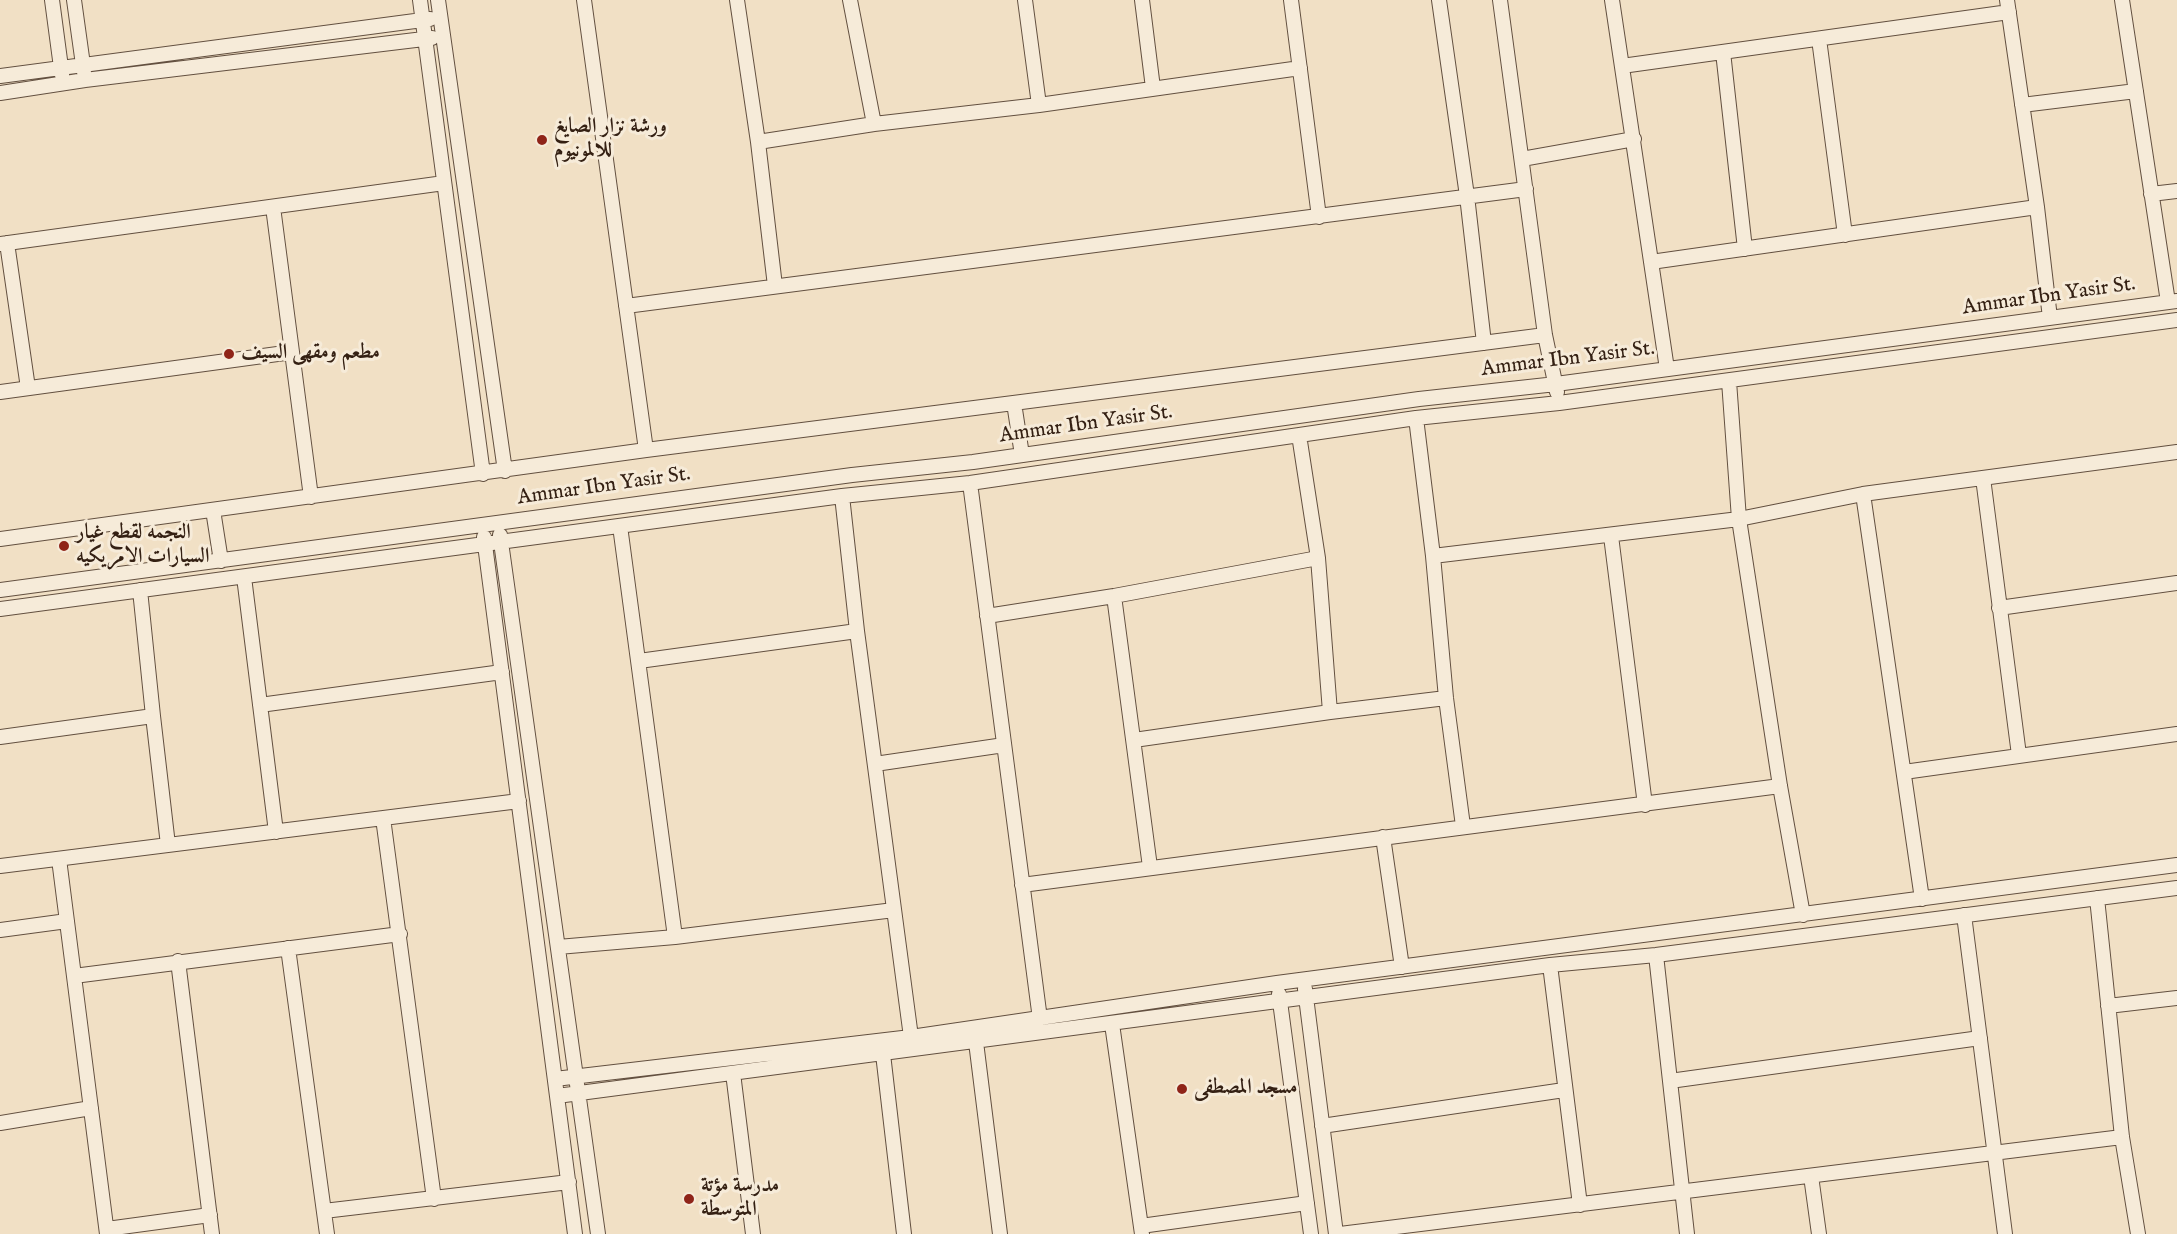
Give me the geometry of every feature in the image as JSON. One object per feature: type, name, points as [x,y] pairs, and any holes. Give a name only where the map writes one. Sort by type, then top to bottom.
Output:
[{"type":"street","points":[[52,0],[63,84]]},
{"type":"street","points":[[74,0],[85,80]]},
{"type":"street","points":[[420,0],[483,474]]},
{"type":"street","points":[[438,0],[505,471]]},
{"type":"street","points":[[584,0],[646,450]]},
{"type":"street","points":[[737,0],[758,142],[775,286]]},
{"type":"street","points":[[850,0],[874,124]]},
{"type":"street","points":[[1025,0],[1039,105]]},
{"type":"street","points":[[1142,0],[1153,88]]},
{"type":"street","points":[[1291,0],[1319,217]]},
{"type":"street","points":[[1439,0],[1467,196],[1484,343]]},
{"type":"street","points":[[1500,0],[1545,335],[1559,403]]},
{"type":"street","points":[[1612,0],[1667,369]]},
{"type":"street","points":[[2122,0],[2151,194],[2172,302]]},
{"type":"street","points":[[1622,66],[1819,39],[2008,6],[2037,207],[2050,318]]},
{"type":"street","points":[[0,76],[441,18]]},
{"type":"street","points":[[0,93],[85,80],[444,37]]},
{"type":"street","points":[[1819,39],[1845,235]]},
{"type":"street","points":[[1723,52],[1745,249]]},
{"type":"street","points":[[758,142],[874,124],[1039,105],[1300,68]]},
{"type":"street","points":[[2022,105],[2136,91]]},
{"type":"street","points":[[1522,159],[1634,139]]},
{"type":"street","points":[[28,388],[4,244],[444,183]]},
{"type":"street","points":[[626,306],[1526,189]]},
{"type":"street","points":[[2151,194],[2177,191]]},
{"type":"street","points":[[273,207],[311,497]]},
{"type":"street","points":[[1651,262],[2037,207]]},
{"type":"street","name":"Ammar Ibn Yasir St.","points":[[0,590],[840,477],[1022,455],[1341,410],[1556,384],[2172,302]]},
{"type":"street","name":"Ammar Ibn Yasir St.","points":[[0,609],[842,496],[970,483],[1416,418],[1559,403],[2177,320]]},
{"type":"street","points":[[0,539],[646,450],[1545,335]]},
{"type":"street","points":[[0,392],[292,352]]},
{"type":"street","points":[[1729,381],[1739,519],[1780,786],[1803,915]]},
{"type":"street","points":[[1014,403],[1022,455]]},
{"type":"street","points":[[1416,418],[1433,556],[1446,698],[1463,826]]},
{"type":"street","points":[[1299,435],[1318,558],[1330,712]]},
{"type":"street","points":[[1433,556],[1739,519],[1863,494],[2177,452]]},
{"type":"street","points":[[1983,478],[1998,608],[2019,755]]},
{"type":"street","points":[[970,483],[1040,1019]]},
{"type":"street","points":[[1863,494],[1922,899]]},
{"type":"street","points":[[842,496],[857,631],[911,1037]]},
{"type":"street","points":[[213,510],[221,561]]},
{"type":"street","points":[[498,523],[598,1234]]},
{"type":"street","points":[[483,526],[576,1234]]},
{"type":"street","points":[[620,526],[675,937]]},
{"type":"street","points":[[1611,536],[1645,805]]},
{"type":"street","points":[[987,616],[1114,596],[1318,558]]},
{"type":"street","points":[[244,577],[276,832]]},
{"type":"street","points":[[1998,608],[2177,583]]},
{"type":"street","points":[[140,590],[168,845]]},
{"type":"street","points":[[1114,596],[1150,867]]},
{"type":"street","points":[[639,661],[857,631]]},
{"type":"street","points":[[260,705],[502,672]]},
{"type":"street","points":[[1134,740],[1446,698]]},
{"type":"street","points":[[0,737],[153,716]]},
{"type":"street","points":[[1904,772],[2177,734]]},
{"type":"street","points":[[875,764],[1004,746]]},
{"type":"street","points":[[1022,885],[1780,786]]},
{"type":"street","points":[[0,866],[519,801]]},
{"type":"street","points":[[383,818],[434,1199]]},
{"type":"street","points":[[1383,837],[1402,967]]},
{"type":"street","points":[[60,859],[107,1231],[210,1215]]},
{"type":"street","points":[[555,1079],[911,1037],[1278,983],[2177,866]]},
{"type":"street","points":[[558,1096],[1550,965],[1656,955],[2177,888]]},
{"type":"street","points":[[2097,898],[2122,1137],[2138,1234]]},
{"type":"street","points":[[558,947],[675,937],[894,910]]},
{"type":"street","points":[[1964,915],[2005,1234]]},
{"type":"street","points":[[0,930],[68,921]]},
{"type":"street","points":[[75,976],[400,934]]},
{"type":"street","points":[[288,948],[327,1234]]},
{"type":"street","points":[[1656,955],[1687,1234]]},
{"type":"street","points":[[178,961],[212,1234]]},
{"type":"street","points":[[1550,965],[1580,1205]]},
{"type":"street","points":[[1304,980],[1338,1234],[2122,1137]]},
{"type":"street","points":[[1278,983],[1311,1234]]},
{"type":"street","points":[[2108,1006],[2177,998]]},
{"type":"street","points":[[1112,1024],[1141,1230],[1307,1203]]},
{"type":"street","points":[[1670,1081],[1980,1038]]},
{"type":"street","points":[[976,1042],[1000,1234]]},
{"type":"street","points":[[883,1054],[904,1234]]},
{"type":"street","points":[[733,1073],[753,1234]]},
{"type":"street","points":[[1322,1126],[1564,1089]]},
{"type":"street","points":[[0,1123],[91,1108]]},
{"type":"street","points":[[1811,1176],[1819,1234]]},
{"type":"street","points":[[324,1210],[569,1182]]},
{"type":"street","points":[[1463,1219],[1465,1234]]},
{"type":"place","name":"ورشة نزار الصايغ للالمونيوم","points":[[542,140]]},
{"type":"place","name":"مطعم ومقهى السيف","points":[[229,354]]},
{"type":"place","name":"النجمه لقطع غيار السيارات الامريكيه","points":[[64,546]]},
{"type":"place","name":"مسجد المصطفى","points":[[1182,1089]]},
{"type":"place","name":"مدرسة مؤتة المتوسطة","points":[[689,1199]]}]
